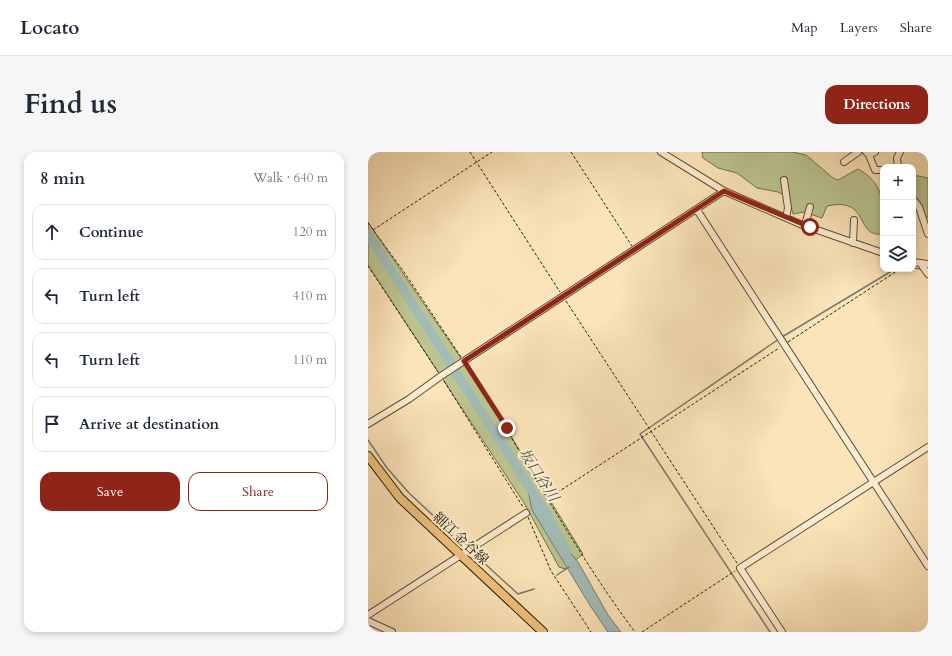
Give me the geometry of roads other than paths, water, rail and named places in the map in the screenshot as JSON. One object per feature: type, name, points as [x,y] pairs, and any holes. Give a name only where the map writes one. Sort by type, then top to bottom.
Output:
[{"type":"main road","name":"細江金谷線","points":[[368,456],[400,498],[464,553],[543,632]]},
{"type":"street","points":[[661,152],[724,191],[786,218],[880,252]]},
{"type":"street","points":[[844,162],[858,152]]},
{"type":"street","points":[[875,152],[867,154],[875,170],[880,170]]},
{"type":"street","points":[[898,164],[897,158],[900,152]]},
{"type":"street","points":[[784,180],[788,208],[786,218]]},
{"type":"street","points":[[368,424],[409,399],[441,376],[724,191]]},
{"type":"street","points":[[914,200],[919,207],[928,234]]},
{"type":"street","points":[[805,225],[810,207]]},
{"type":"street","points":[[697,210],[928,566]]},
{"type":"street","points":[[853,243],[854,220]]},
{"type":"street","points":[[916,264],[925,268]]},
{"type":"street","points":[[782,632],[740,568],[928,447]]},
{"type":"street","points":[[368,615],[526,513]]},
{"type":"street","points":[[368,621],[392,632]]},
{"type":"water","points":[[526,481],[539,501],[550,528],[578,562],[608,615],[621,632],[608,632],[591,607],[532,510]]},
{"type":"waterway","name":"坂口谷川","points":[[368,234],[546,513],[567,552]]},
{"type":"waterway","points":[[916,268],[922,269]]},
{"type":"waterway","points":[[782,337],[890,272]]},
{"type":"waterway","points":[[770,632],[640,434],[779,339]]},
{"type":"waterway","points":[[368,440],[387,468],[409,493],[468,548]]},
{"type":"waterway","points":[[471,551],[518,594],[534,589]]},
{"type":"waterway","points":[[557,575],[569,567]]}]
